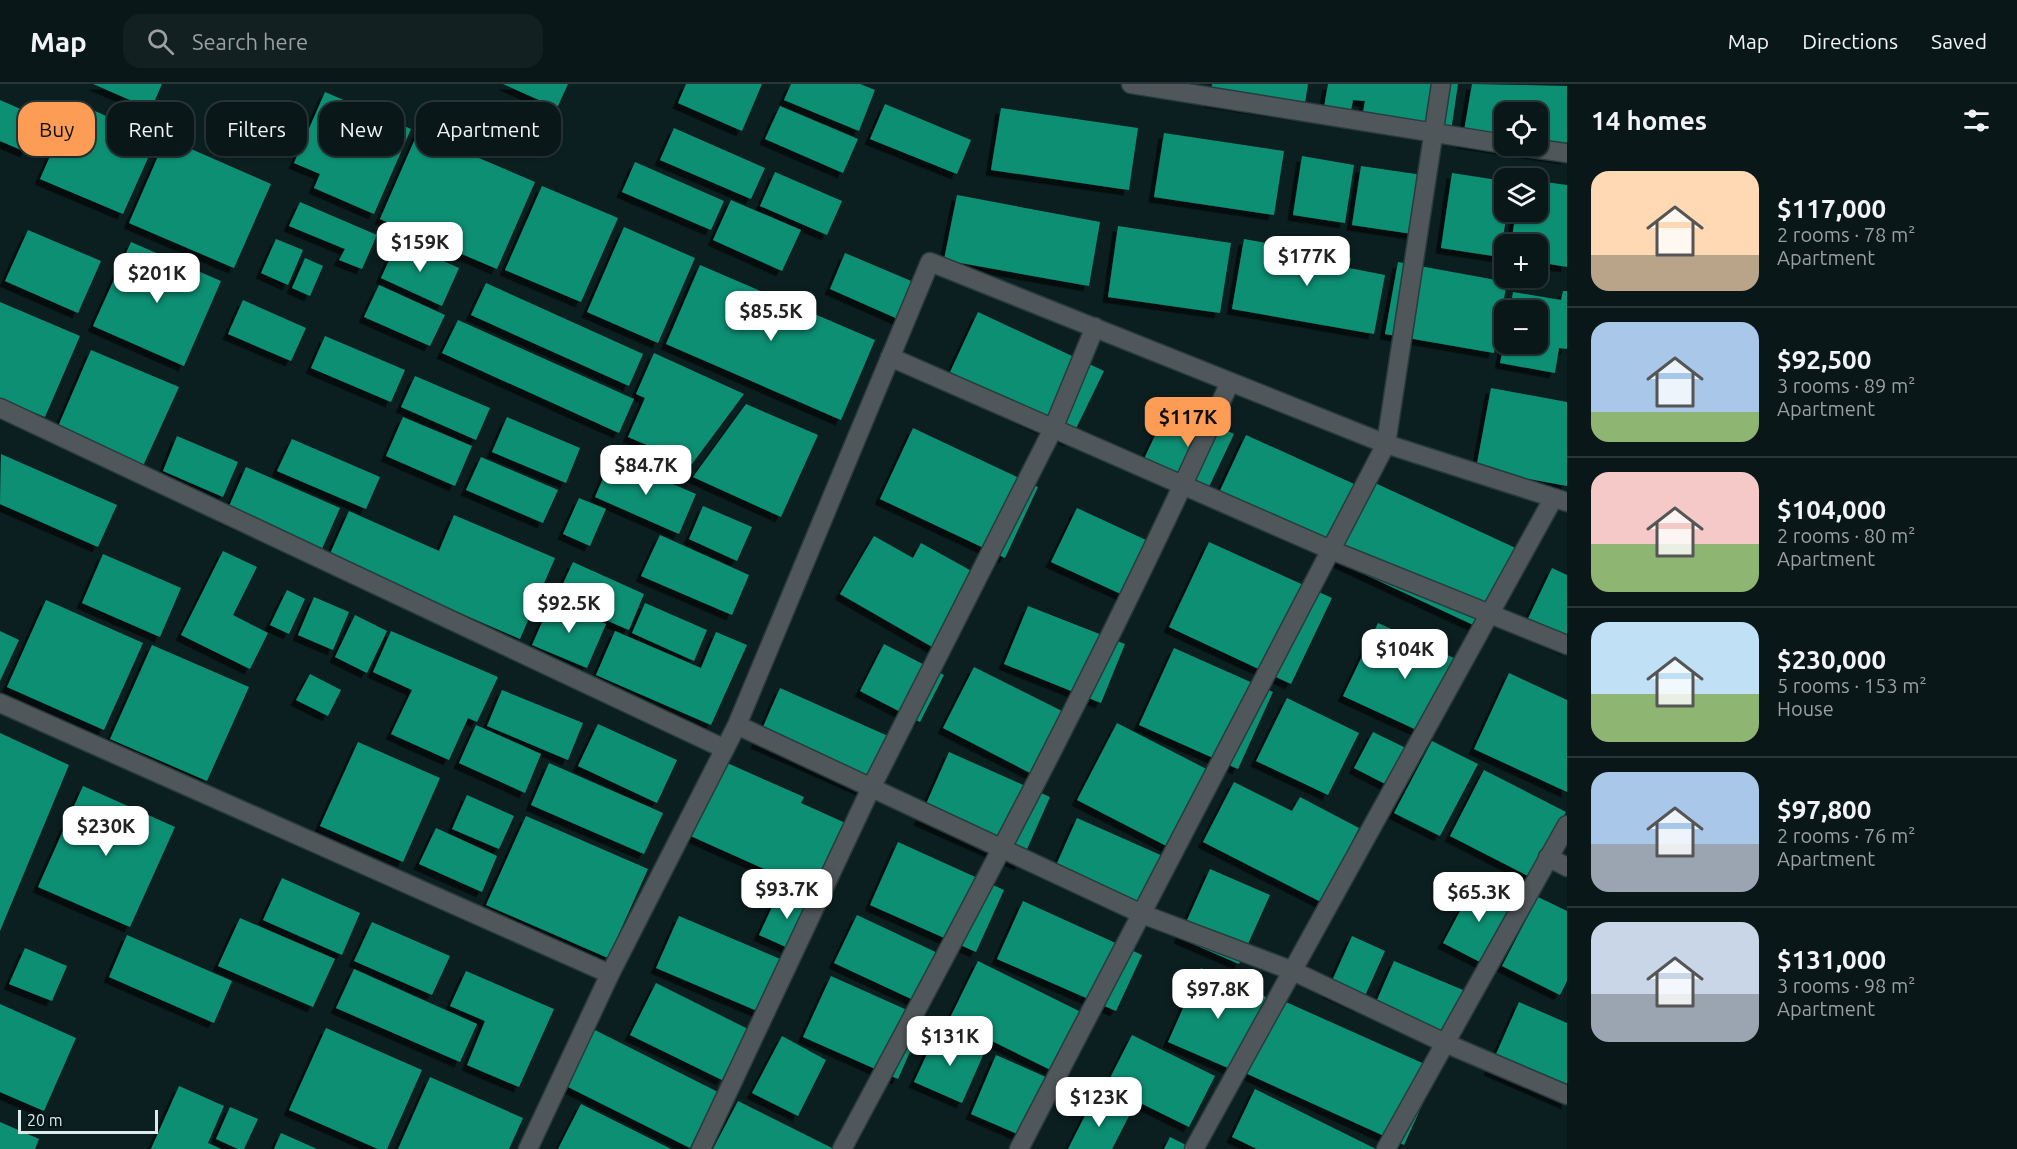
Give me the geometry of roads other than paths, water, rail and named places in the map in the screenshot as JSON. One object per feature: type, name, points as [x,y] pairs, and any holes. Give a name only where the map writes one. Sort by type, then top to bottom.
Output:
[{"type":"street","points":[[1131,84],[1494,142]]},
{"type":"street","points":[[1019,1149],[1386,444],[1441,84]]},
{"type":"street","points":[[1548,150],[1567,153]]},
{"type":"street","points":[[528,1149],[610,974],[737,725],[930,261],[1386,444],[1560,500],[1490,614],[1194,1149]]},
{"type":"street","points":[[701,1149],[871,788],[1053,429],[1095,327]]},
{"type":"street","points":[[890,357],[1331,550],[1567,645]]},
{"type":"street","points":[[842,1149],[1003,849],[1184,485],[1230,382]]},
{"type":"street","points":[[0,408],[725,749]]},
{"type":"street","points":[[0,703],[610,974]]},
{"type":"street","points":[[737,725],[1142,914],[1293,971],[1445,1043],[1567,1095]]},
{"type":"street","points":[[1386,1149],[1567,825]]},
{"type":"street","points":[[1548,857],[1567,867]]}]
